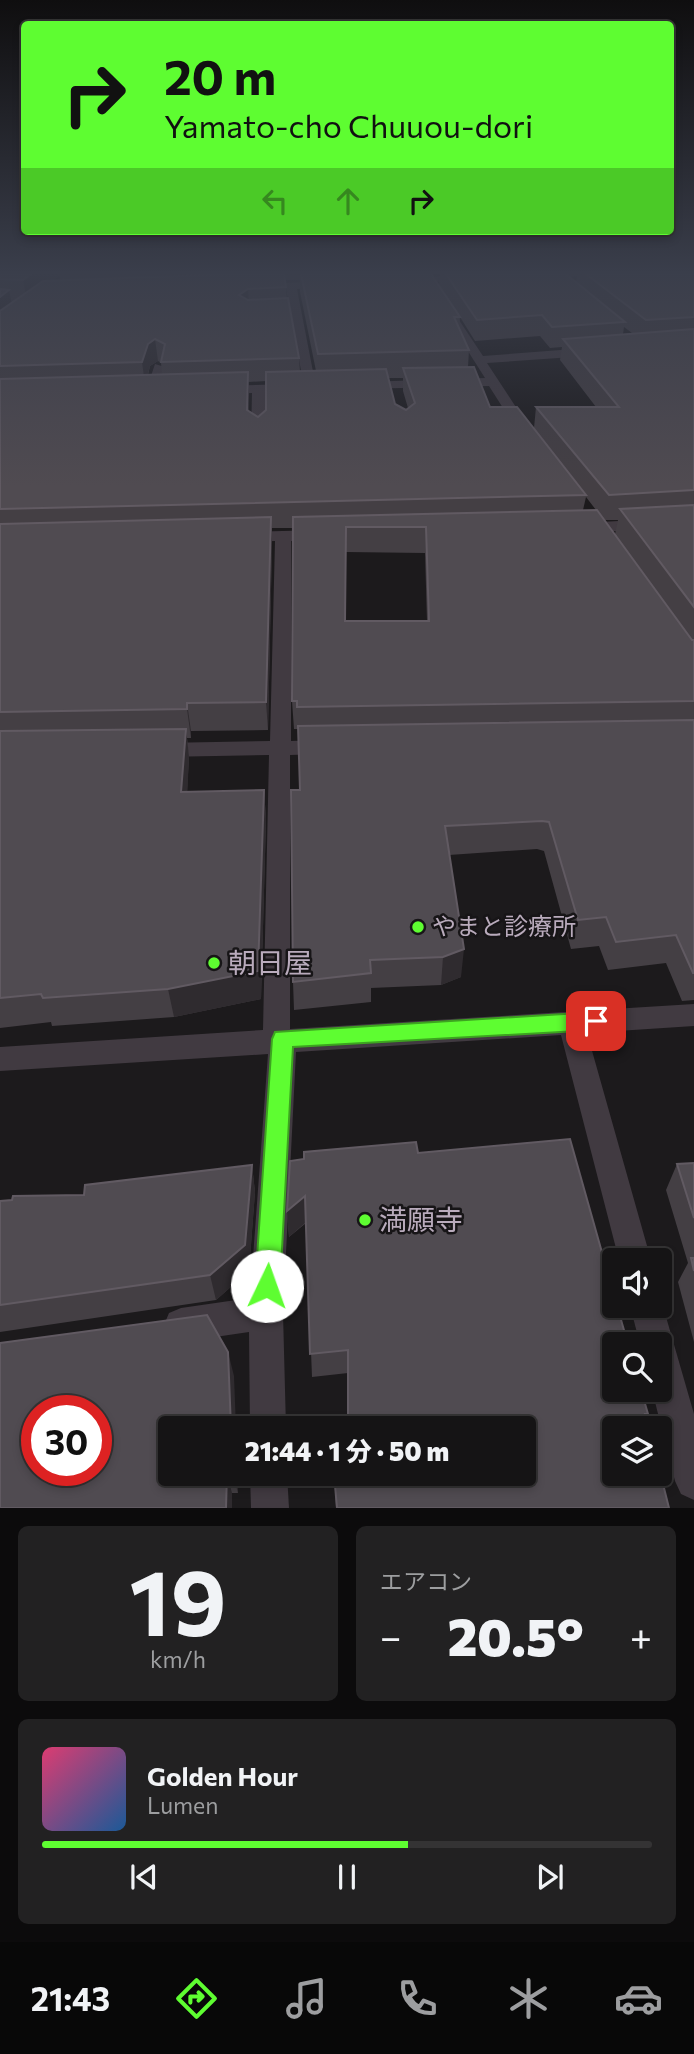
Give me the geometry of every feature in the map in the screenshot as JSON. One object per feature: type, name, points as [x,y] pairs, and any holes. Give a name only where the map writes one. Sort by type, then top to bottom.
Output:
[{"type":"street","points":[[205,390],[317,387],[301,344]]},
{"type":"street","points":[[469,344],[533,444]]},
{"type":"street","points":[[479,360],[598,351]]},
{"type":"street","points":[[137,392],[158,391],[159,367]]},
{"type":"street","points":[[351,386],[394,390],[494,382]]},
{"type":"street","points":[[258,434],[259,389]]},
{"type":"street","points":[[582,507],[603,533]]},
{"type":"street","points":[[557,529],[603,533],[694,522]]},
{"type":"street","points":[[229,537],[338,534]]},
{"type":"street","points":[[268,1416],[266,1313],[279,1039],[279,747],[283,536]]},
{"type":"street","points":[[146,750],[348,746]]},
{"type":"street","points":[[0,1059],[279,1039],[694,1015]]},
{"type":"street","points":[[571,1023],[632,1248]]},
{"type":"street","points":[[146,1329],[266,1313]]},
{"type":"street","points":[[672,1398],[694,1481]]},
{"type":"street","points":[[269,1486],[270,1508]]},
{"type":"building","points":[[0,344],[148,344],[142,362],[0,366]]},
{"type":"building","points":[[165,344],[297,344],[299,358],[161,362]]},
{"type":"building","points":[[316,344],[466,344],[469,350],[318,354]]},
{"type":"building","points":[[567,344],[694,344],[694,490],[609,495],[536,407],[619,407]]},
{"type":"building","points":[[474,367],[490,407],[517,407],[586,495],[0,509],[0,379],[248,372],[247,410],[258,417],[266,410],[266,372],[386,369],[395,404],[406,410],[415,403],[403,368]]},
{"type":"building","points":[[694,505],[694,607],[620,509]]},
{"type":"building","points":[[597,510],[694,640],[694,701],[297,707],[297,701],[292,701],[293,517]],"holes":[[[346,527],[426,527],[429,621],[345,621]]]},
{"type":"building","points":[[271,517],[266,702],[187,703],[187,709],[0,712],[0,524]]},
{"type":"building","points":[[694,720],[694,973],[676,935],[616,942],[606,917],[578,920],[549,822],[542,821],[445,826],[464,949],[443,957],[370,960],[371,973],[293,982],[291,790],[300,790],[298,726]]},
{"type":"building","points":[[186,729],[181,792],[264,790],[258,971],[168,989],[43,998],[41,994],[0,998],[0,731]]},
{"type":"building","points":[[570,1139],[602,1252],[602,1318],[620,1318],[625,1332],[602,1332],[602,1402],[644,1402],[648,1414],[602,1416],[602,1486],[664,1486],[669,1508],[337,1508],[335,1486],[536,1486],[536,1416],[348,1416],[348,1350],[310,1354],[305,1196],[287,1211],[290,1161],[304,1159],[304,1152],[416,1142],[418,1153]]},
{"type":"building","points":[[694,1163],[694,1218],[677,1164]]},
{"type":"building","points":[[252,1165],[245,1245],[210,1275],[0,1305],[0,1201],[12,1200],[13,1196],[84,1195],[85,1185]]},
{"type":"building","points":[[207,1315],[228,1352],[231,1416],[158,1416],[158,1486],[227,1486],[226,1508],[0,1508],[0,1343]]},
{"type":"place","name":"やまと診療所","points":[[418,927]]},
{"type":"place","name":"朝日屋","points":[[214,963]]},
{"type":"place","name":"満願寺","points":[[365,1220]]},
{"type":"route","points":[[267,1286],[283,1039],[596,1021]]}]
